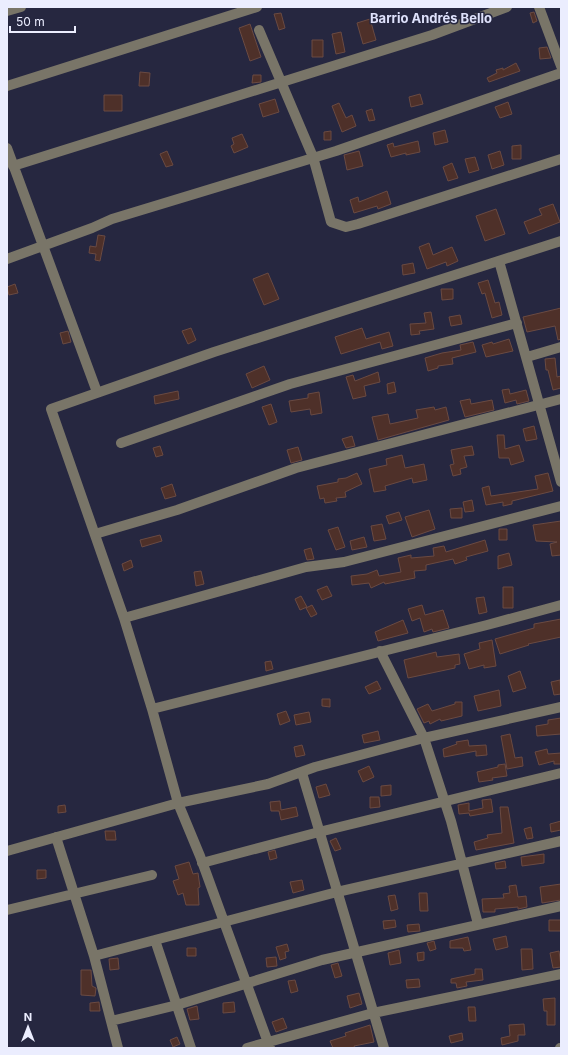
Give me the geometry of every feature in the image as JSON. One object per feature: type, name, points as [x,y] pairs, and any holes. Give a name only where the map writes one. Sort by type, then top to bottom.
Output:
[{"type":"street","points":[[7,12],[21,7]]},
{"type":"street","points":[[7,86],[257,7]]},
{"type":"street","points":[[13,166],[432,35],[507,7]]},
{"type":"street","points":[[539,7],[561,66]]},
{"type":"street","points":[[259,30],[283,82],[313,158],[331,222],[346,227],[561,159]]},
{"type":"street","points":[[7,259],[92,228],[112,219],[313,158],[561,73]]},
{"type":"street","points":[[7,148],[97,392]]},
{"type":"street","points":[[269,1045],[202,863],[178,803],[152,709],[124,618],[51,408],[214,352],[561,241]]},
{"type":"street","points":[[499,261],[561,482]]},
{"type":"street","points":[[121,443],[290,384],[517,323]]},
{"type":"street","points":[[526,357],[561,347]]},
{"type":"street","points":[[95,534],[177,510],[296,468],[561,399]]},
{"type":"street","points":[[124,618],[306,567],[344,562],[561,506]]},
{"type":"street","points":[[152,709],[561,605]]},
{"type":"street","points":[[380,651],[424,738],[462,862],[478,924]]},
{"type":"street","points":[[7,851],[178,803],[268,784],[302,772],[424,738],[561,707]]},
{"type":"street","points":[[302,772],[384,1048]]},
{"type":"street","points":[[202,863],[319,832],[561,773]]},
{"type":"street","points":[[56,837],[94,956],[118,1048]]},
{"type":"street","points":[[94,956],[337,892],[462,862],[561,841]]},
{"type":"street","points":[[7,910],[152,874]]},
{"type":"street","points":[[111,1021],[177,1005],[322,960],[561,906]]},
{"type":"street","points":[[154,940],[191,1048]]},
{"type":"street","points":[[247,1048],[269,1045],[373,1013],[561,974]]},
{"type":"building","points":[[534,12],[537,21],[533,23],[530,13]]},
{"type":"building","points":[[281,13],[285,28],[279,30],[274,14]]},
{"type":"building","points":[[370,19],[376,40],[363,44],[357,23]]},
{"type":"building","points":[[250,24],[261,57],[250,61],[239,28]]},
{"type":"building","points":[[341,32],[345,52],[336,54],[332,34]]},
{"type":"building","points":[[312,40],[323,40],[323,57],[312,57]]},
{"type":"building","points":[[547,47],[551,58],[540,59],[539,48]]},
{"type":"building","points":[[516,63],[520,71],[489,82],[487,78],[497,73],[496,70],[503,68],[503,70]]},
{"type":"building","points":[[140,72],[150,73],[149,86],[139,86]]},
{"type":"building","points":[[253,75],[261,75],[261,82],[252,83]]},
{"type":"building","points":[[420,94],[423,104],[411,107],[409,97]]},
{"type":"building","points":[[104,95],[122,95],[122,111],[104,111]]},
{"type":"building","points":[[275,99],[279,112],[263,117],[259,104]]},
{"type":"building","points":[[508,102],[512,114],[500,118],[495,107]]},
{"type":"building","points":[[339,103],[346,118],[352,115],[356,126],[342,132],[332,106]]},
{"type":"building","points":[[372,109],[375,120],[369,121],[366,111]]},
{"type":"building","points":[[445,130],[448,142],[435,145],[433,133]]},
{"type":"building","points":[[331,131],[331,140],[324,140],[324,132]]},
{"type":"building","points":[[242,134],[248,147],[234,153],[231,146],[234,144],[232,138]]},
{"type":"building","points":[[418,141],[420,152],[406,155],[406,153],[391,157],[387,145],[393,143],[394,147]]},
{"type":"building","points":[[521,145],[521,159],[512,159],[512,146]]},
{"type":"building","points":[[167,151],[173,165],[166,167],[160,154]]},
{"type":"building","points":[[359,151],[363,166],[347,170],[344,155]]},
{"type":"building","points":[[500,151],[504,165],[492,169],[488,155]]},
{"type":"building","points":[[475,157],[479,170],[469,173],[465,159]]},
{"type":"building","points":[[452,163],[458,178],[448,181],[443,167]]},
{"type":"building","points":[[387,191],[391,204],[378,209],[377,206],[354,213],[350,200],[358,197],[359,202]]},
{"type":"building","points":[[553,204],[560,222],[529,234],[524,222],[542,215],[539,209]]},
{"type":"building","points":[[496,209],[505,234],[485,241],[476,216]]},
{"type":"building","points":[[98,235],[105,236],[100,261],[95,260],[96,254],[89,253],[90,246],[96,247]]},
{"type":"building","points":[[429,243],[433,255],[452,247],[458,261],[447,266],[446,262],[427,269],[419,247]]},
{"type":"building","points":[[413,263],[415,273],[403,275],[402,265]]},
{"type":"building","points":[[268,273],[279,299],[264,305],[253,279]]},
{"type":"building","points":[[488,280],[495,303],[499,302],[502,315],[492,318],[485,293],[482,294],[478,283]]},
{"type":"building","points":[[15,284],[18,293],[9,295],[7,287]]},
{"type":"building","points":[[441,289],[453,289],[453,299],[442,300]]},
{"type":"building","points":[[561,308],[561,339],[558,340],[555,326],[527,332],[523,317]]},
{"type":"building","points":[[431,312],[434,329],[419,331],[420,334],[411,335],[410,324],[426,323],[424,313]]},
{"type":"building","points":[[460,315],[462,324],[451,326],[449,317]]},
{"type":"building","points":[[191,328],[196,340],[188,344],[182,331]]},
{"type":"building","points":[[362,328],[366,339],[389,332],[393,346],[382,349],[380,342],[341,354],[335,337]]},
{"type":"building","points":[[68,331],[71,342],[63,344],[60,333]]},
{"type":"building","points":[[509,339],[513,351],[486,357],[482,345],[492,342],[493,344]]},
{"type":"building","points":[[473,342],[476,352],[452,358],[453,364],[438,366],[438,368],[428,371],[425,358],[461,350],[460,345]]},
{"type":"building","points":[[555,358],[557,377],[561,376],[561,388],[553,390],[548,370],[546,370],[545,359]]},
{"type":"building","points":[[264,366],[270,380],[252,388],[246,374]]},
{"type":"building","points":[[378,372],[380,382],[364,386],[366,396],[353,399],[346,377],[353,375],[355,381]]},
{"type":"building","points":[[394,382],[396,392],[388,394],[387,384]]},
{"type":"building","points":[[509,389],[510,394],[526,390],[529,401],[517,404],[516,400],[505,403],[502,390]]},
{"type":"building","points":[[178,391],[179,399],[155,404],[154,396]]},
{"type":"building","points":[[319,392],[322,413],[311,415],[310,409],[291,412],[289,401],[308,398],[308,394]]},
{"type":"building","points":[[470,399],[471,404],[492,400],[494,410],[465,417],[460,401]]},
{"type":"building","points":[[271,404],[277,422],[269,425],[262,407]]},
{"type":"building","points":[[434,407],[435,410],[446,407],[449,420],[378,440],[372,417],[388,414],[390,424],[418,418],[416,410]]},
{"type":"building","points":[[534,426],[537,439],[526,441],[523,429]]},
{"type":"building","points":[[497,435],[504,435],[505,449],[519,445],[524,461],[511,465],[509,458],[499,458]]},
{"type":"building","points":[[352,436],[355,446],[346,448],[342,439]]},
{"type":"building","points":[[160,446],[163,455],[156,457],[153,448]]},
{"type":"building","points":[[472,446],[474,455],[464,456],[467,467],[460,469],[461,474],[453,476],[450,465],[454,464],[451,450]]},
{"type":"building","points":[[298,447],[302,460],[291,463],[287,450]]},
{"type":"building","points":[[402,455],[405,468],[424,464],[427,480],[413,483],[412,478],[385,486],[386,490],[374,492],[369,469],[387,465],[386,459]]},
{"type":"building","points":[[357,473],[362,484],[345,492],[346,497],[336,498],[337,501],[325,503],[324,498],[320,499],[317,486],[338,482],[338,479],[346,478]]},
{"type":"building","points":[[548,473],[553,491],[512,501],[512,504],[503,506],[503,502],[486,505],[482,488],[489,486],[491,496],[538,489],[535,476]]},
{"type":"building","points":[[172,484],[176,496],[165,499],[161,488]]},
{"type":"building","points":[[472,500],[474,511],[465,512],[463,502]]},
{"type":"building","points":[[462,508],[462,518],[451,518],[450,509]]},
{"type":"building","points":[[429,510],[435,529],[412,537],[405,517]]},
{"type":"building","points":[[399,512],[402,520],[389,524],[386,516]]},
{"type":"building","points":[[561,521],[561,555],[552,556],[550,544],[557,542],[536,541],[533,525]]},
{"type":"building","points":[[382,524],[386,539],[374,541],[371,526]]},
{"type":"building","points":[[338,527],[345,547],[336,550],[328,530]]},
{"type":"building","points":[[499,529],[507,529],[507,540],[499,540]]},
{"type":"building","points":[[160,535],[162,541],[142,547],[140,540]]},
{"type":"building","points":[[364,537],[367,547],[352,550],[350,541]]},
{"type":"building","points":[[485,540],[488,551],[466,557],[467,560],[455,564],[453,559],[426,565],[426,570],[414,571],[415,578],[385,584],[384,582],[371,588],[369,583],[352,585],[351,576],[367,574],[377,570],[379,576],[401,572],[398,558],[411,555],[411,558],[434,556],[433,548],[444,546],[446,552]]},
{"type":"building","points":[[311,548],[314,559],[307,560],[304,550]]},
{"type":"building","points":[[509,553],[512,565],[498,569],[498,556]]},
{"type":"building","points":[[131,560],[133,567],[124,571],[122,564]]},
{"type":"building","points":[[201,571],[204,584],[196,586],[194,572]]},
{"type":"building","points":[[327,586],[332,596],[322,600],[317,590]]},
{"type":"building","points":[[503,587],[513,587],[513,608],[503,608]]},
{"type":"building","points":[[301,596],[307,607],[300,610],[295,599]]},
{"type":"building","points":[[484,597],[487,612],[479,614],[476,598]]},
{"type":"building","points":[[312,605],[317,614],[311,617],[306,608]]},
{"type":"building","points":[[422,605],[425,615],[443,610],[449,628],[433,632],[432,629],[424,632],[420,618],[412,621],[408,609]]},
{"type":"building","points":[[561,619],[561,637],[528,644],[529,645],[500,654],[495,639],[534,628],[534,624]]},
{"type":"building","points":[[403,620],[408,633],[378,641],[375,632]]},
{"type":"building","points":[[492,640],[496,666],[484,668],[484,665],[469,669],[464,654],[480,649],[479,643]]},
{"type":"building","points":[[436,652],[437,657],[459,654],[460,664],[455,665],[455,668],[408,678],[404,660]]},
{"type":"building","points":[[271,661],[273,669],[266,671],[265,662]]},
{"type":"building","points":[[520,671],[526,688],[513,692],[508,676]]},
{"type":"building","points":[[560,680],[561,694],[554,695],[551,682]]},
{"type":"building","points":[[377,681],[381,689],[369,694],[365,687]]},
{"type":"building","points":[[499,690],[501,706],[478,711],[474,696]]},
{"type":"building","points":[[322,699],[330,699],[330,707],[322,706]]},
{"type":"building","points":[[455,702],[462,702],[462,716],[441,721],[440,719],[430,724],[429,721],[424,723],[417,709],[428,704],[432,711],[455,704]]},
{"type":"building","points":[[286,711],[290,721],[280,725],[277,714]]},
{"type":"building","points":[[309,712],[311,722],[296,725],[294,715]]},
{"type":"building","points":[[561,718],[561,734],[537,736],[536,726],[548,724],[548,720]]},
{"type":"building","points":[[378,731],[380,740],[364,743],[362,735]]},
{"type":"building","points":[[510,734],[515,758],[522,757],[523,766],[507,769],[501,736]]},
{"type":"building","points":[[468,740],[469,746],[486,745],[487,755],[476,756],[476,751],[444,757],[443,749],[457,744],[456,742]]},
{"type":"building","points":[[302,745],[305,755],[296,757],[294,747]]},
{"type":"building","points":[[547,749],[548,754],[561,753],[561,764],[554,764],[554,761],[539,765],[535,752]]},
{"type":"building","points":[[505,764],[507,776],[479,782],[477,772]]},
{"type":"building","points":[[369,766],[374,777],[363,782],[358,771]]},
{"type":"building","points":[[326,784],[330,795],[319,798],[316,787]]},
{"type":"building","points":[[391,785],[391,795],[381,796],[381,786]]},
{"type":"building","points":[[370,797],[379,797],[380,807],[370,808]]},
{"type":"building","points":[[491,799],[493,812],[470,816],[469,813],[459,814],[458,805],[469,803],[469,811],[483,808],[482,800]]},
{"type":"building","points":[[280,801],[281,810],[296,807],[298,816],[281,820],[279,811],[271,811],[270,802]]},
{"type":"building","points":[[65,805],[66,812],[58,813],[58,806]]},
{"type":"building","points":[[500,807],[508,807],[514,843],[476,850],[474,842],[488,838],[487,835],[502,833]]},
{"type":"building","points":[[561,821],[561,830],[551,832],[550,824]]},
{"type":"building","points":[[531,827],[533,838],[527,839],[524,829]]},
{"type":"building","points":[[105,831],[115,831],[116,840],[106,840]]},
{"type":"building","points":[[336,838],[341,849],[335,851],[330,841]]},
{"type":"building","points":[[275,850],[277,858],[270,860],[268,852]]},
{"type":"building","points":[[544,854],[544,863],[522,866],[521,857]]},
{"type":"building","points":[[505,861],[506,868],[496,869],[495,863]]},
{"type":"building","points":[[189,862],[193,874],[198,873],[200,887],[198,888],[199,905],[186,905],[183,893],[178,895],[173,881],[179,879],[175,866]]},
{"type":"building","points":[[37,870],[46,870],[46,878],[37,879]]},
{"type":"building","points":[[302,880],[304,890],[293,893],[290,882]]},
{"type":"building","points":[[561,884],[561,900],[542,903],[540,887]]},
{"type":"building","points":[[516,885],[518,897],[526,896],[527,907],[518,909],[518,907],[495,909],[495,912],[483,912],[482,899],[504,898],[503,894],[510,893],[509,886]]},
{"type":"building","points":[[419,893],[427,893],[428,911],[420,911]]},
{"type":"building","points":[[395,895],[398,909],[391,911],[388,896]]},
{"type":"building","points":[[395,920],[396,927],[384,929],[383,921]]},
{"type":"building","points":[[549,920],[561,920],[561,931],[549,931]]},
{"type":"building","points":[[419,924],[420,931],[408,932],[407,925]]},
{"type":"building","points":[[506,936],[508,947],[496,950],[493,939]]},
{"type":"building","points":[[468,937],[471,950],[464,951],[463,948],[450,948],[450,941]]},
{"type":"building","points":[[434,941],[436,949],[430,951],[427,943]]},
{"type":"building","points":[[287,944],[289,951],[285,952],[286,958],[280,960],[276,947]]},
{"type":"building","points":[[187,948],[196,948],[196,956],[187,956]]},
{"type":"building","points":[[521,949],[532,949],[533,969],[522,970]]},
{"type":"building","points":[[399,950],[401,963],[390,965],[388,953]]},
{"type":"building","points":[[559,951],[561,967],[553,968],[550,953]]},
{"type":"building","points":[[424,952],[424,960],[418,961],[417,953]]},
{"type":"building","points":[[276,957],[277,966],[267,967],[266,958]]},
{"type":"building","points":[[118,958],[119,969],[110,970],[109,959]]},
{"type":"building","points":[[338,963],[342,976],[335,978],[331,965]]},
{"type":"building","points":[[475,969],[482,969],[483,980],[466,982],[467,986],[457,988],[456,983],[451,983],[451,979],[475,974]]},
{"type":"building","points":[[81,970],[91,970],[92,986],[96,988],[95,996],[81,995]]},
{"type":"building","points":[[419,979],[420,987],[407,988],[406,980]]},
{"type":"building","points":[[295,980],[298,991],[291,993],[288,981]]},
{"type":"building","points":[[359,993],[362,1004],[350,1008],[347,996]]},
{"type":"building","points":[[555,998],[555,1025],[547,1025],[547,1011],[544,1011],[543,999]]},
{"type":"building","points":[[99,1002],[100,1011],[90,1011],[90,1003]]},
{"type":"building","points":[[234,1002],[235,1012],[223,1013],[223,1003]]},
{"type":"building","points":[[197,1006],[199,1019],[190,1020],[187,1009]]},
{"type":"building","points":[[468,1007],[475,1007],[476,1021],[469,1021]]},
{"type":"building","points":[[283,1018],[287,1028],[276,1032],[272,1022]]},
{"type":"building","points":[[524,1024],[525,1035],[518,1035],[518,1041],[502,1045],[501,1038],[510,1036],[509,1025]]},
{"type":"building","points":[[370,1025],[374,1042],[354,1046],[355,1048],[333,1048],[330,1041],[346,1036],[345,1033]]},
{"type":"building","points":[[462,1033],[463,1040],[451,1043],[449,1036]]},
{"type":"building","points":[[177,1037],[180,1044],[173,1047],[170,1040]]},
{"type":"district","name":"Barrio Andrés Bello","points":[[431,18]]}]
